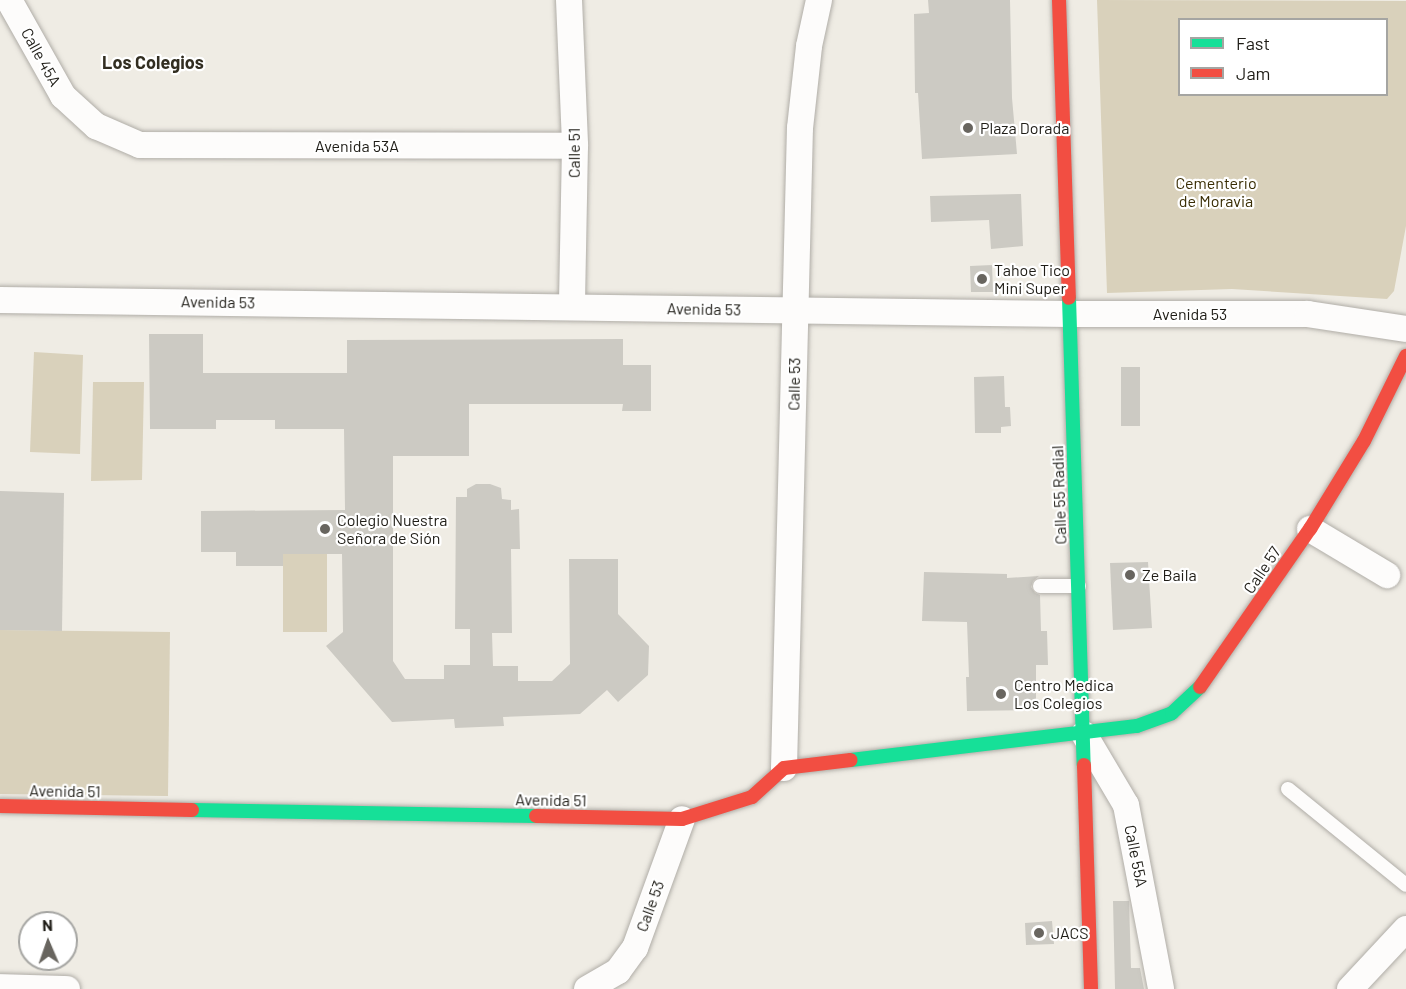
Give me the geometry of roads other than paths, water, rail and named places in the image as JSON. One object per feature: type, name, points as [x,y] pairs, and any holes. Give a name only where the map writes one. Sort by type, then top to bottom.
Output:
[{"type":"street","name":"Calle 45A","points":[[9,0],[63,96],[96,126],[140,145]]},
{"type":"street","name":"Calle 51","points":[[569,0],[575,146],[572,306]]},
{"type":"street","name":"Calle 53","points":[[784,768],[800,128],[809,46],[819,0]]},
{"type":"street","name":"Calle 55 Radial","points":[[1059,0],[1091,989]]},
{"type":"street","name":"Avenida 53A","points":[[140,145],[575,146]]},
{"type":"street","name":"Avenida 53","points":[[0,300],[572,306],[796,311],[1308,315],[1406,329]]},
{"type":"street","name":"Calle 57","points":[[1084,734],[1137,726],[1172,713],[1199,688],[1310,529],[1364,441],[1406,356]]},
{"type":"street","points":[[1310,529],[1387,575]]},
{"type":"street","points":[[784,768],[1084,734]]},
{"type":"street","name":"Calle 55A","points":[[1084,734],[1126,805],[1161,989]]},
{"type":"street","name":"Avenida 51","points":[[0,806],[682,819],[752,797],[784,768]]},
{"type":"street","name":"Calle 53","points":[[594,985],[618,971],[635,948],[682,819]]},
{"type":"street","points":[[1350,989],[1406,929]]},
{"type":"street","points":[[0,987],[67,989]]},
{"type":"lane","points":[[1040,586],[1079,586]]},
{"type":"lane","points":[[1288,789],[1406,885]]},
{"type":"place","name":"Plaza Dorada","points":[[968,128]]},
{"type":"place","name":"Tahoe Tico Mini Super","points":[[982,279]]},
{"type":"place","name":"Colegio Nuestra Señora de Sión","points":[[325,529]]},
{"type":"place","name":"Ze Baila","points":[[1130,575]]},
{"type":"place","name":"Centro Medica Los Colegios","points":[[1001,694]]},
{"type":"place","name":"JACS","points":[[1039,933]]},
{"type":"district","name":"Los Colegios","points":[[153,62]]},
{"type":"park label","name":"Cementerio de Moravia","points":[[1216,192]]}]
